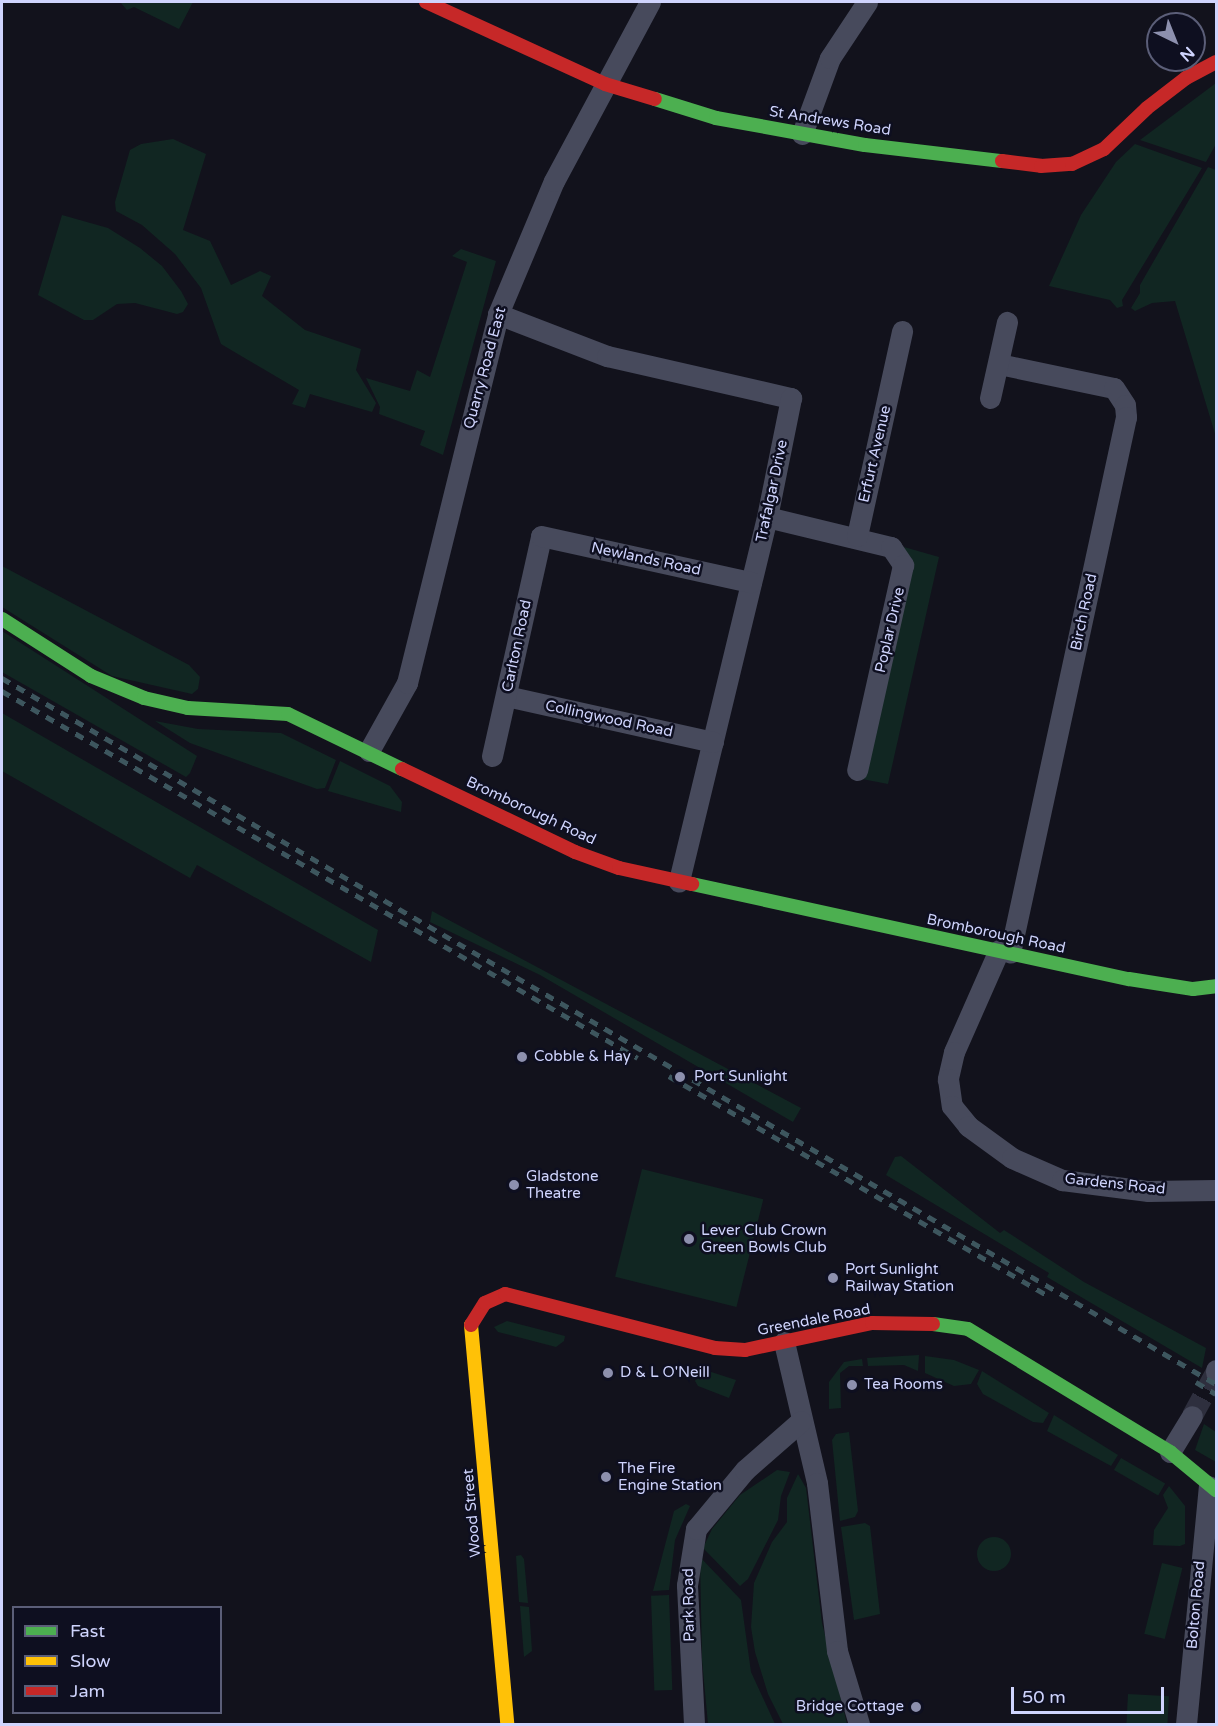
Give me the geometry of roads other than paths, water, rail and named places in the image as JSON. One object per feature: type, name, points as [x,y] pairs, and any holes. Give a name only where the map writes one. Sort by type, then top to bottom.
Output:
[{"type":"street","name":"St Andrews Road","points":[[426,2],[605,84],[716,118],[802,134],[1041,166],[1072,164],[1104,149],[1147,108],[1186,78],[1216,62]]},
{"type":"street","name":"Quarry Road East","points":[[369,751],[406,683],[498,314],[554,181],[650,2]]},
{"type":"street","points":[[802,134],[830,58],[867,2]]},
{"type":"street","name":"Trafalgar Drive","points":[[498,314],[607,356],[791,398],[767,517],[679,882]]},
{"type":"street","points":[[990,398],[1007,322]]},
{"type":"street","name":"Erfurt Avenue","points":[[856,536],[903,374],[902,331]]},
{"type":"street","name":"Birch Road","points":[[999,364],[1114,388],[1125,405],[1126,417],[1004,952]]},
{"type":"street","name":"Poplar Drive","points":[[767,517],[856,536],[891,547],[903,565],[903,575],[857,770]]},
{"type":"street","name":"Newlands Road","points":[[541,536],[751,582]]},
{"type":"street","name":"Carlton Road","points":[[492,756],[541,536]]},
{"type":"street","name":"Bromborough Road","points":[[2,619],[91,676],[144,698],[188,708],[288,714],[575,852],[619,868],[1129,979],[1193,989],[1216,986]]},
{"type":"street","name":"Collingwood Road","points":[[506,696],[713,742]]},
{"type":"street","name":"Gardens Road","points":[[1004,952],[954,1052],[948,1079],[952,1106],[968,1126],[1012,1158],[1062,1180],[1148,1191],[1216,1190]]},
{"type":"street","name":"Greendale Road","points":[[485,1303],[505,1294],[524,1297],[715,1348],[745,1350],[872,1323],[938,1324],[968,1329],[1170,1452],[1213,1488]]},
{"type":"street","name":"Wood Street","points":[[485,1303],[471,1326],[507,1725]]},
{"type":"street","points":[[784,1342],[817,1483],[837,1652],[859,1725]]},
{"type":"street","points":[[1170,1452],[1192,1416]]},
{"type":"street","name":"Park Road","points":[[694,1725],[687,1585],[696,1529],[712,1505],[745,1470],[801,1421]]},
{"type":"street","name":"Bolton Road","points":[[1186,1725],[1213,1488]]},
{"type":"tunnel","points":[[1192,1416],[1216,1372]]},
{"type":"railway","points":[[2,678],[1216,1384]]},
{"type":"railway","points":[[2,691],[638,1058]]},
{"type":"railway","points":[[669,1076],[1048,1296]]},
{"type":"railway","points":[[1196,1382],[1216,1394]]},
{"type":"place","name":"Cobble & Hay","points":[[522,1057]]},
{"type":"place","name":"Port Sunlight","points":[[680,1077]]},
{"type":"place","name":"Gladstone Theatre","points":[[514,1185]]},
{"type":"place","name":"Lever Club Crown Green Bowls Club","points":[[689,1239]]},
{"type":"place","name":"Port Sunlight Railway Station","points":[[833,1278]]},
{"type":"place","name":"D & L O'Neill","points":[[608,1373]]},
{"type":"place","name":"Tea Rooms","points":[[852,1385]]},
{"type":"place","name":"The Fire Engine Station","points":[[606,1477]]},
{"type":"place","name":"Bridge Cottage","points":[[916,1707]]}]
